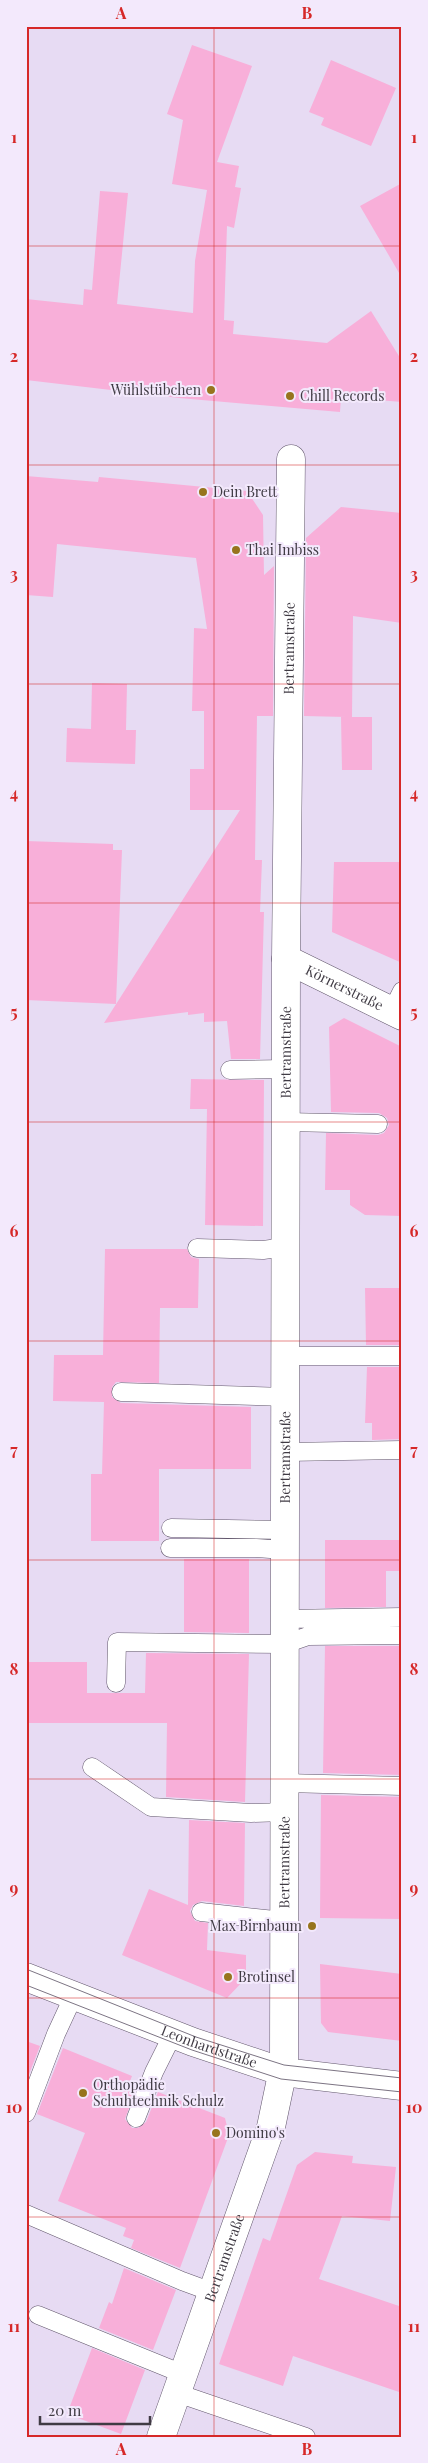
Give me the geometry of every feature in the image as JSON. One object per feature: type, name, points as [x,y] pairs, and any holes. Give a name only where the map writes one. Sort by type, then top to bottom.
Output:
[{"type":"street","name":"Bertramstraße","points":[[161,2437],[271,2127],[283,2072],[286,959],[291,459]]},
{"type":"street","name":"Körnerstraße","points":[[286,959],[399,1006]]},
{"type":"street","name":"Leonhardstraße","points":[[26,1976],[173,2034],[283,2072],[402,2086]]},
{"type":"lane","points":[[230,1070],[286,1069]]},
{"type":"lane","points":[[286,1122],[378,1124]]},
{"type":"lane","points":[[198,1248],[263,1250],[286,1247]]},
{"type":"lane","points":[[286,1356],[402,1356]]},
{"type":"lane","points":[[122,1392],[286,1397]]},
{"type":"lane","points":[[286,1452],[402,1450]]},
{"type":"lane","points":[[171,1528],[285,1540]]},
{"type":"lane","points":[[170,1548],[256,1548],[285,1540]]},
{"type":"lane","points":[[116,1683],[117,1642],[285,1631],[402,1617]]},
{"type":"lane","points":[[285,1631],[308,1636],[402,1635]]},
{"type":"lane","points":[[92,1767],[150,1808],[251,1813],[285,1812]]},
{"type":"lane","points":[[285,1783],[402,1786]]},
{"type":"lane","points":[[201,1912],[284,1921]]},
{"type":"lane","points":[[26,2113],[56,2034],[74,1996]]},
{"type":"lane","points":[[136,2118],[154,2072],[173,2034]]},
{"type":"lane","points":[[26,2214],[212,2292]]},
{"type":"lane","points":[[38,2315],[180,2383],[306,2437]]},
{"type":"building","points":[[192,45],[252,66],[217,162],[239,166],[235,187],[241,188],[234,228],[227,226],[224,320],[234,321],[233,334],[327,343],[371,311],[402,361],[402,402],[341,397],[340,412],[179,398],[26,380],[26,299],[83,305],[84,289],[92,290],[100,191],[128,193],[117,304],[193,313],[195,261],[207,190],[172,184],[183,120],[167,114]]},
{"type":"building","points":[[331,60],[396,88],[371,146],[321,125],[324,118],[309,112]]},
{"type":"building","points":[[402,183],[402,278],[360,206]]},
{"type":"building","points":[[26,476],[98,482],[99,477],[247,491],[263,515],[264,575],[274,566],[273,716],[257,716],[255,860],[262,860],[260,912],[264,912],[260,1059],[231,1059],[227,1021],[204,1022],[204,1013],[188,1015],[188,1012],[104,1023],[240,810],[190,810],[190,769],[204,769],[204,711],[192,711],[194,628],[207,629],[196,558],[57,544],[53,597],[26,595]]},
{"type":"building","points":[[341,507],[402,513],[402,623],[353,616],[352,717],[372,717],[372,770],[342,770],[341,717],[346,717],[304,716],[306,538]]},
{"type":"building","points":[[92,683],[127,684],[126,730],[136,730],[135,764],[66,762],[67,728],[91,729]]},
{"type":"building","points":[[26,841],[113,844],[113,850],[122,850],[116,1004],[26,1000]]},
{"type":"building","points":[[334,862],[402,862],[402,963],[332,932]]},
{"type":"building","points":[[344,1018],[402,1047],[402,1216],[365,1215],[350,1205],[350,1190],[325,1190],[326,1133],[378,1135],[384,1133],[389,1125],[387,1118],[379,1113],[331,1112],[329,1027]]},
{"type":"building","points":[[191,1079],[264,1080],[263,1226],[205,1225],[207,1109],[190,1109]]},
{"type":"building","points":[[105,1249],[187,1249],[191,1257],[199,1259],[198,1308],[160,1308],[159,1383],[116,1382],[112,1387],[112,1397],[121,1403],[251,1407],[251,1469],[159,1469],[159,1541],[91,1541],[91,1474],[102,1474],[104,1402],[53,1401],[54,1355],[103,1355]]},
{"type":"building","points":[[365,1288],[402,1288],[402,1345],[366,1345]]},
{"type":"building","points":[[367,1367],[402,1367],[402,1439],[372,1440],[372,1423],[365,1423]]},
{"type":"building","points":[[325,1540],[402,1540],[402,1571],[386,1571],[386,1607],[325,1608]]},
{"type":"building","points":[[184,1559],[249,1559],[249,1633],[184,1632]]},
{"type":"building","points":[[325,1646],[402,1646],[402,1775],[323,1773]]},
{"type":"building","points":[[146,1653],[249,1654],[245,1802],[166,1797],[167,1723],[26,1723],[26,1662],[87,1662],[87,1693],[145,1693]]},
{"type":"building","points":[[321,1795],[402,1797],[402,1919],[320,1918]]},
{"type":"building","points":[[189,1820],[245,1823],[244,1906],[202,1901],[193,1905],[190,1911],[195,1921],[208,1923],[207,1950],[246,1955],[246,1978],[227,1998],[122,1955],[149,1889],[188,1905]]},
{"type":"building","points":[[320,1964],[402,1974],[402,2041],[328,2032],[321,2023]]},
{"type":"building","points":[[26,2041],[40,2046],[26,2082]]},
{"type":"building","points":[[63,2048],[132,2076],[130,2081],[138,2084],[125,2119],[132,2128],[138,2128],[146,2122],[158,2092],[225,2118],[229,2135],[180,2268],[131,2248],[134,2240],[123,2236],[126,2228],[58,2201],[85,2133],[37,2114]]},
{"type":"building","points":[[315,2152],[353,2156],[352,2163],[396,2167],[390,2221],[342,2216],[319,2279],[402,2307],[402,2393],[293,2356],[283,2386],[219,2364],[263,2238],[270,2241],[297,2165]]},
{"type":"building","points":[[124,2268],[176,2290],[153,2350],[99,2328],[109,2302],[112,2304]]},
{"type":"building","points":[[92,2348],[145,2370],[121,2434],[67,2414]]},
{"type":"tram line","points":[[26,1969],[196,2037],[284,2065],[402,2078]]},
{"type":"tram line","points":[[26,1985],[192,2050],[281,2079],[402,2092]]},
{"type":"place","name":"Wühlstübchen","points":[[211,390]]},
{"type":"place","name":"Chill Records","points":[[290,396]]},
{"type":"place","name":"Dein Brett","points":[[203,492]]},
{"type":"place","name":"Thai Imbiss","points":[[236,550]]},
{"type":"place","name":"Max Birnbaum","points":[[312,1926]]},
{"type":"place","name":"Brotinsel","points":[[228,1977]]},
{"type":"place","name":"Orthopädie Schuhtechnik Schulz","points":[[83,2093]]},
{"type":"place","name":"Domino's","points":[[216,2133]]}]
